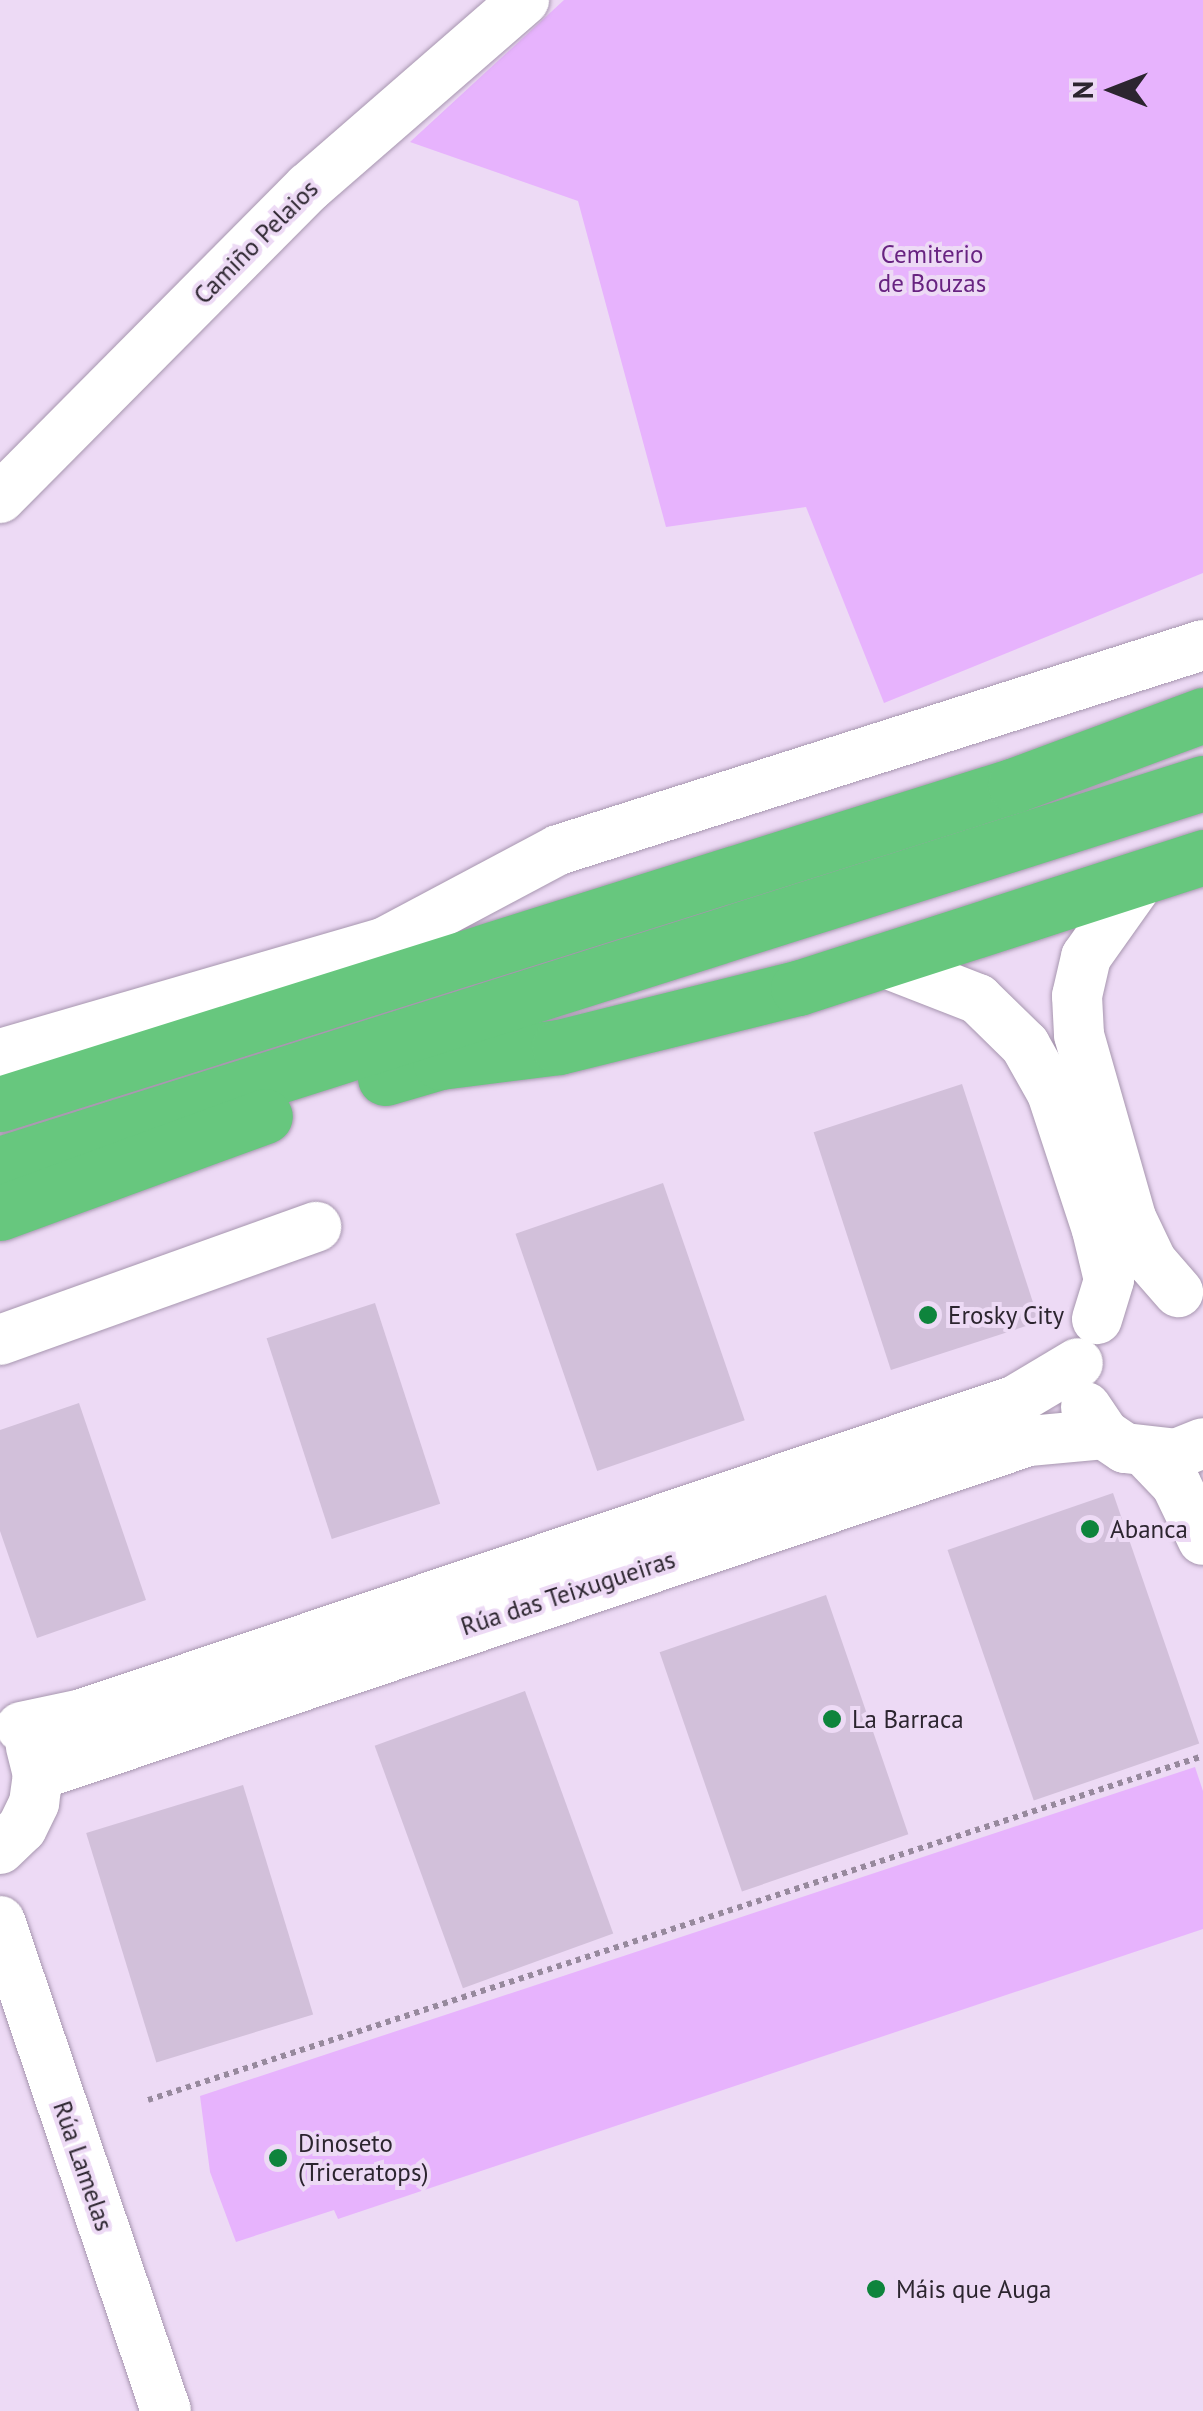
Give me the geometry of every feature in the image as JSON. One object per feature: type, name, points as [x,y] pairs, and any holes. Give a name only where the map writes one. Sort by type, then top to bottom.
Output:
[{"type":"highway","points":[[1015,785],[1203,715]]},
{"type":"highway","points":[[0,1104],[1015,785],[1203,736]]},
{"type":"highway","points":[[5,1195],[164,1111],[1203,784]]},
{"type":"highway","points":[[1148,804],[1203,792]]},
{"type":"highway","points":[[5,1195],[440,1062],[559,1047],[883,962],[1203,857]]},
{"type":"highway","points":[[0,1079],[184,1046]]},
{"type":"street","name":"Camiño Pelaios","points":[[0,498],[309,188],[524,0]]},
{"type":"street","points":[[0,1054],[385,942],[558,850],[1203,645]]},
{"type":"street","points":[[1144,875],[1086,956],[1077,996],[1080,1036],[1131,1218],[1152,1262],[1190,1297]]},
{"type":"street","points":[[883,962],[978,999],[1025,1045],[1052,1093],[1097,1230],[1109,1280],[1088,1341],[1079,1390],[1126,1445],[1176,1484],[1203,1540]]},
{"type":"street","points":[[0,1340],[316,1227]]},
{"type":"street","name":"Rúa das Teixugueiras","points":[[1190,1297],[1137,1293],[1088,1341],[1016,1400],[82,1714],[10,1717],[38,1775],[1029,1440],[1126,1445],[1176,1454],[1203,1443]]},
{"type":"street","points":[[0,1849],[22,1828],[38,1775]]},
{"type":"street","name":"Rúa Lamelas","points":[[0,1921],[166,2411]]},
{"type":"path","points":[[148,2100],[1203,1756]]},
{"type":"green space","name":"Cemiterio de Bouzas","points":[[564,0],[1203,0],[1203,573],[884,703],[806,507],[666,527],[578,201],[410,142]]},
{"type":"green space","points":[[1195,1767],[1203,1791],[1203,1929],[338,2219],[334,2210],[236,2242],[210,2172],[200,2096]]},
{"type":"building","points":[[962,1084],[1039,1322],[891,1370],[814,1132]]},
{"type":"building","points":[[663,1183],[745,1420],[597,1471],[515,1234]]},
{"type":"building","points":[[375,1303],[440,1504],[332,1539],[267,1338]]},
{"type":"building","points":[[79,1403],[146,1600],[37,1638],[0,1531],[0,1430]]},
{"type":"building","points":[[1113,1493],[1199,1744],[1034,1801],[948,1550]]},
{"type":"building","points":[[826,1595],[908,1834],[742,1892],[660,1652]]},
{"type":"building","points":[[525,1691],[613,1933],[463,1988],[375,1746]]},
{"type":"building","points":[[243,1785],[313,2015],[156,2062],[86,1833]]},
{"type":"place","name":"Erosky City","points":[[928,1315]]},
{"type":"place","name":"Abanca","points":[[1090,1529]]},
{"type":"place","name":"La Barraca","points":[[832,1719]]},
{"type":"place","name":"Dinoseto (Triceratops)","points":[[278,2158]]},
{"type":"place","name":"Máis que Auga","points":[[876,2289]]}]
